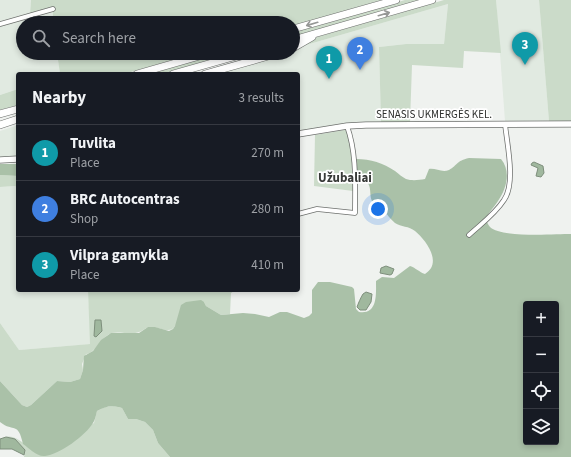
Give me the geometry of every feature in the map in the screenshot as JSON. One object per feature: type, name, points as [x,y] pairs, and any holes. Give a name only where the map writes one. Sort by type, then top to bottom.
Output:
[{"type":"highway","points":[[300,27],[396,0]]},
{"type":"highway","points":[[300,38],[432,0]]},
{"type":"highway","points":[[300,44],[313,37],[328,33],[335,28]]},
{"type":"highway","points":[[144,72],[186,60]]},
{"type":"highway","points":[[180,72],[222,60]]},
{"type":"highway","points":[[212,72],[254,60]]},
{"type":"highway","points":[[0,114],[16,110]]},
{"type":"highway","points":[[0,125],[16,121]]},
{"type":"main road","name":"SENASIS UKMERGĖS KEL.","points":[[300,134],[347,126],[385,124],[571,124]]},
{"type":"main road","points":[[0,160],[16,159]]},
{"type":"street","points":[[28,16],[53,9]]},
{"type":"street","points":[[0,24],[16,19]]},
{"type":"street","points":[[469,235],[495,211],[507,195],[510,177],[505,124]]},
{"type":"street","points":[[300,214],[317,210],[355,213],[355,168],[347,126]]},
{"type":"shaded area","points":[[0,0],[31,0],[30,14],[52,8],[53,16],[16,16],[16,60],[58,60],[60,72],[16,72],[16,90],[0,95]]},
{"type":"shaded area","points":[[31,0],[382,0],[300,24],[300,16],[53,16],[52,8],[30,14]]},
{"type":"shaded area","points":[[405,0],[423,0],[300,35],[300,30]]},
{"type":"shaded area","points":[[444,0],[496,0],[501,53],[464,51],[463,68],[412,65],[410,122],[381,122],[379,47],[406,44],[444,44],[448,4],[300,47],[310,39]]},
{"type":"shaded area","points":[[496,0],[539,0],[549,121],[505,121]]},
{"type":"shaded area","points":[[539,0],[571,0],[571,121],[549,121]]},
{"type":"shaded area","points":[[448,4],[444,44],[406,44],[379,47],[381,122],[350,123],[300,131],[300,72],[216,72],[258,60],[300,60],[300,47]]},
{"type":"shaded area","points":[[58,60],[173,60],[131,72],[60,72]]},
{"type":"shaded area","points":[[195,60],[212,60],[170,72],[152,72]]},
{"type":"shaded area","points":[[16,90],[16,106],[0,110],[0,95]]},
{"type":"shaded area","points":[[16,126],[16,157],[0,158],[0,131]]},
{"type":"shaded area","points":[[350,129],[356,159],[357,176],[353,191],[314,186],[315,135]]},
{"type":"shaded area","points":[[469,158],[501,159],[504,164],[507,174],[506,185],[497,203],[487,216],[487,222],[490,227],[505,233],[516,234],[571,234],[571,457],[170,457],[158,443],[153,430],[145,422],[136,419],[128,419],[122,408],[115,406],[106,407],[97,411],[90,428],[72,444],[51,455],[42,456],[36,454],[23,444],[19,432],[15,428],[9,427],[0,422],[0,381],[22,405],[27,407],[57,381],[70,382],[80,379],[83,370],[84,356],[93,351],[101,340],[111,333],[139,333],[148,327],[155,327],[169,331],[175,326],[181,305],[186,302],[201,300],[206,306],[221,315],[243,313],[269,317],[280,312],[287,312],[304,318],[312,313],[312,290],[318,282],[330,282],[352,287],[354,289],[356,309],[359,312],[370,310],[375,302],[376,281],[382,277],[394,278],[410,266],[425,274],[433,264],[433,258],[424,240],[413,229],[395,223],[383,209],[376,206],[372,201],[367,182],[357,176],[356,159],[381,164],[390,168],[406,179],[413,180],[425,179],[429,169],[446,171],[459,162]]},
{"type":"shaded area","points":[[534,162],[543,166],[544,173],[541,177],[536,176],[538,168],[531,165]]},
{"type":"shaded area","points":[[0,164],[16,164],[16,176],[0,175]]},
{"type":"shaded area","points":[[0,175],[16,176],[16,187],[0,187]]},
{"type":"shaded area","points":[[0,187],[16,187],[16,292],[88,292],[91,344],[19,350],[0,323]]},
{"type":"shaded area","points":[[386,266],[394,269],[392,274],[380,273],[381,268]]},
{"type":"shaded area","points":[[88,292],[232,292],[231,293],[230,314],[221,315],[206,306],[204,302],[173,329],[167,330],[150,327],[136,333],[112,333],[108,335],[93,351],[86,354],[82,364],[83,370],[80,379],[70,382],[57,381],[27,407],[22,405],[0,381],[0,323],[19,350],[90,344]]},
{"type":"shaded area","points":[[366,292],[372,294],[371,302],[366,310],[360,310],[357,307],[362,295]]},
{"type":"shaded area","points":[[95,320],[101,320],[102,331],[96,337],[94,336]]},
{"type":"shaded area","points":[[114,406],[122,408],[128,419],[136,419],[145,422],[153,430],[158,443],[170,457],[24,457],[25,450],[15,439],[6,437],[14,438],[18,440],[39,455],[94,423],[97,411],[105,407]]},
{"type":"shaded area","points":[[6,437],[15,439],[25,450],[24,455],[12,449],[0,449],[0,439]]},
{"type":"place","name":"Vilpra gamykla","points":[[525,65]]},
{"type":"place","name":"BRC Autocentras","points":[[360,70]]},
{"type":"place","name":"Tuvlita","points":[[329,79]]},
{"type":"district","name":"Užubaliai","points":[[345,177]]}]
